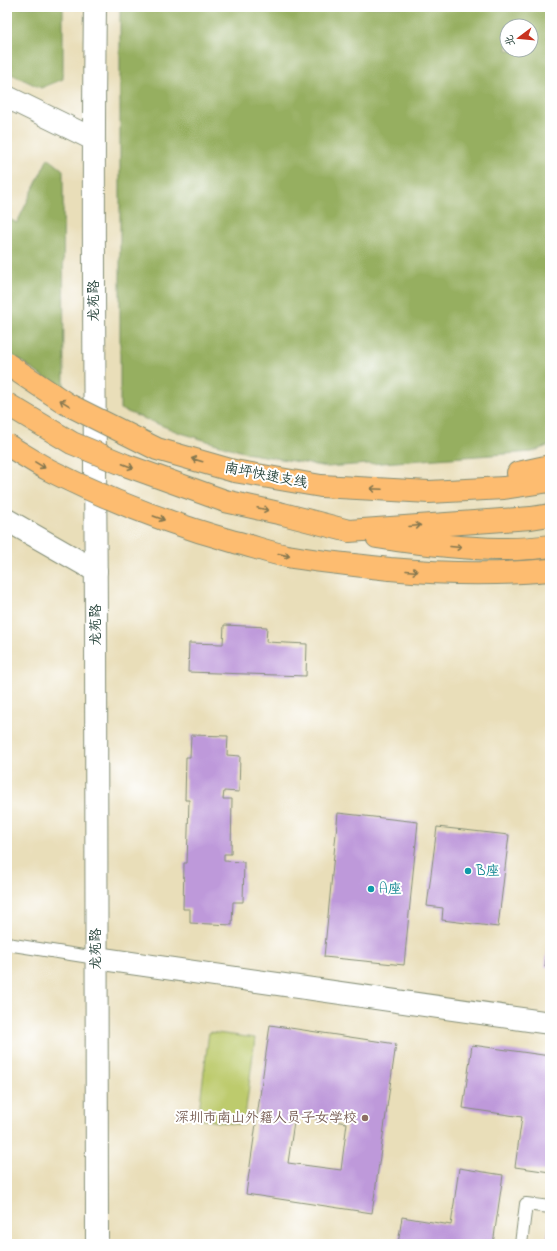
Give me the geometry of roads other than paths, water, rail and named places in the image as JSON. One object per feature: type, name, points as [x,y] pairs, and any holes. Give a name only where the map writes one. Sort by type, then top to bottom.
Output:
[{"type":"highway","name":"南坪快速支线","points":[[7,364],[67,404],[157,449],[234,471],[321,486],[428,492],[504,488],[550,481]]},
{"type":"highway","points":[[7,404],[72,443],[125,465],[225,501],[349,531],[403,542],[484,549],[540,548],[550,546]]},
{"type":"highway","points":[[7,445],[48,469],[104,496],[158,518],[211,535],[286,556],[348,565],[428,572],[480,574],[550,570]]},
{"type":"highway","points":[[428,492],[550,466]]},
{"type":"highway","points":[[349,531],[531,518],[550,515]]},
{"type":"street","name":"龙苑路","points":[[95,7],[93,139],[96,571],[97,1244]]},
{"type":"street","points":[[7,97],[93,139]]},
{"type":"street","points":[[7,520],[96,571]]},
{"type":"street","points":[[96,958],[550,1023]]},
{"type":"lane","points":[[7,944],[96,958]]},
{"type":"lane","points":[[521,1244],[526,1204],[550,1207]]},
{"type":"place","name":"B座","points":[[468,871]]},
{"type":"place","name":"A座","points":[[371,889]]},
{"type":"place","name":"深圳市南山外籍人员子女学校","points":[[365,1118]]}]
